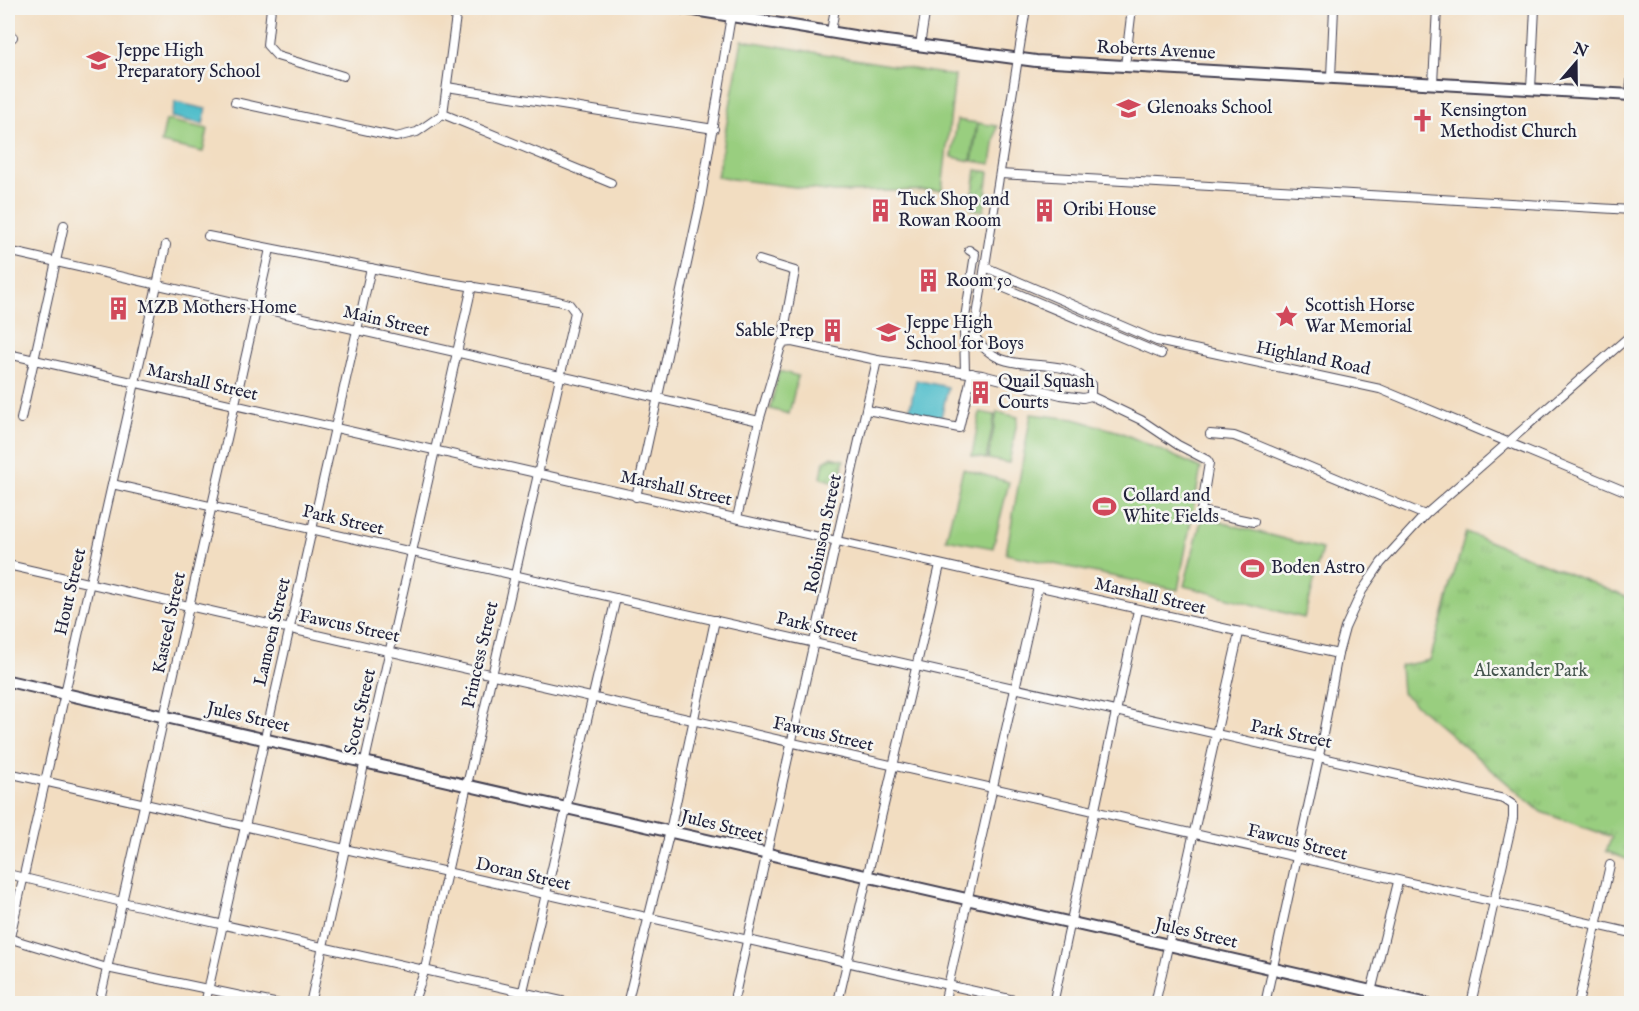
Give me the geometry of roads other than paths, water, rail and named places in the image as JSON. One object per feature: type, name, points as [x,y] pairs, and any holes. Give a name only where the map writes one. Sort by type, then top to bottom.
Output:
[{"type":"main road","name":"Roberts Avenue","points":[[682,8],[731,16],[745,13],[831,32],[1017,59],[1631,95]]},
{"type":"main road","name":"Jules Street","points":[[8,681],[769,855],[967,897],[1070,923],[1428,1004]]},
{"type":"street","points":[[271,8],[267,45],[272,52],[277,56],[343,76]]},
{"type":"street","points":[[235,102],[396,137],[417,132],[443,114],[457,8]]},
{"type":"street","points":[[831,32],[835,8]]},
{"type":"street","points":[[920,45],[926,8]]},
{"type":"street","points":[[1026,8],[974,335],[991,354],[1015,364],[1032,366],[1048,364],[1074,371],[1091,384],[1090,396]]},
{"type":"street","points":[[1125,66],[1132,8]]},
{"type":"street","points":[[1330,77],[1334,8]]},
{"type":"street","points":[[1433,83],[1437,8]]},
{"type":"street","points":[[1531,89],[1535,8]]},
{"type":"street","points":[[636,497],[659,398],[714,129],[731,16]]},
{"type":"street","points":[[1631,95],[1632,68]]},
{"type":"street","points":[[447,87],[714,129]]},
{"type":"street","points":[[443,114],[611,183]]},
{"type":"street","points":[[1000,174],[1632,210]]},
{"type":"street","points":[[21,419],[64,225]]},
{"type":"street","points":[[208,236],[472,286]]},
{"type":"street","name":"Hout Street","points":[[8,941],[166,245]]},
{"type":"street","name":"Kasteel Street","points":[[99,1004],[270,249]]},
{"type":"street","points":[[867,410],[958,428],[968,373],[964,328],[975,254],[969,250]]},
{"type":"street","name":"Main Street","points":[[8,251],[457,355],[759,421]]},
{"type":"street","points":[[759,260],[795,271],[783,334],[787,342]]},
{"type":"street","name":"Highland Road","points":[[985,267],[1157,341],[1368,385],[1632,494]]},
{"type":"street","name":"Lamoen Street","points":[[205,1004],[371,268]]},
{"type":"street","points":[[984,279],[1161,354]]},
{"type":"street","name":"Princess Street","points":[[413,1004],[424,969],[467,785],[574,312],[569,304],[558,300],[472,286]]},
{"type":"street","name":"Scott Street","points":[[310,1004],[472,286]]},
{"type":"street","points":[[1265,1004],[1319,756],[1338,654],[1352,611],[1369,579],[1425,514],[1632,334]]},
{"type":"street","points":[[737,518],[759,421],[778,352],[781,344],[787,342],[877,360],[968,373],[1061,395],[1083,398],[1090,396],[1141,420],[1178,445],[1207,460],[1209,463],[1201,512],[1254,522]]},
{"type":"street","name":"Marshall Street","points":[[8,354],[1338,654]]},
{"type":"street","name":"Robinson Street","points":[[735,994],[794,744],[877,360]]},
{"type":"street","points":[[1210,434],[1234,436],[1425,514]]},
{"type":"street","name":"Park Street","points":[[112,484],[917,665],[1115,712],[1470,789],[1504,799],[1513,805],[1513,818],[1494,903]]},
{"type":"street","name":"Fawcus Street","points":[[8,565],[693,722],[1193,833],[1398,882],[1632,933]]},
{"type":"street","points":[[838,1002],[940,565]]},
{"type":"street","points":[[944,1004],[1038,587]]},
{"type":"street","points":[[523,991],[616,598]]},
{"type":"street","points":[[1053,1004],[1092,812],[1138,610]]},
{"type":"street","points":[[627,1004],[670,831],[715,620]]},
{"type":"street","points":[[1155,1004],[1193,833],[1218,735],[1239,633]]},
{"type":"street","name":"Doran Street","points":[[8,773],[1032,1004]]},
{"type":"street","points":[[1578,1004],[1610,865]]},
{"type":"street","points":[[8,874],[122,903],[575,1004]]},
{"type":"street","points":[[1368,1004],[1398,882]]},
{"type":"street","points":[[1472,1004],[1494,903]]},
{"type":"street","points":[[8,941],[107,968],[279,1004]]},
{"type":"water","points":[[175,102],[206,109],[203,124],[171,117]]},
{"type":"water","points":[[916,380],[948,387],[941,418],[909,412]]},
{"type":"place","name":"Jeppe High Preparatory School","points":[[99,61]]},
{"type":"place","name":"Glenoaks School","points":[[1129,108]]},
{"type":"place","name":"Kensington Methodist Church","points":[[1422,121]]},
{"type":"place","name":"Tuck Shop and Rowan Room","points":[[880,210]]},
{"type":"place","name":"Oribi House","points":[[1045,210]]},
{"type":"place","name":"Room 50","points":[[928,281]]},
{"type":"place","name":"MZB Mothers Home","points":[[119,308]]},
{"type":"place","name":"Scottish Horse War Memorial","points":[[1287,316]]},
{"type":"place","name":"Sable Prep","points":[[832,331]]},
{"type":"place","name":"Jeppe High School for Boys","points":[[888,333]]},
{"type":"place","name":"Quail Squash Courts","points":[[980,392]]},
{"type":"place","name":"Collard and White Fields","points":[[1105,506]]},
{"type":"place","name":"Boden Astro","points":[[1253,568]]},
{"type":"park label","name":"Alexander Park","points":[[1531,671]]}]
